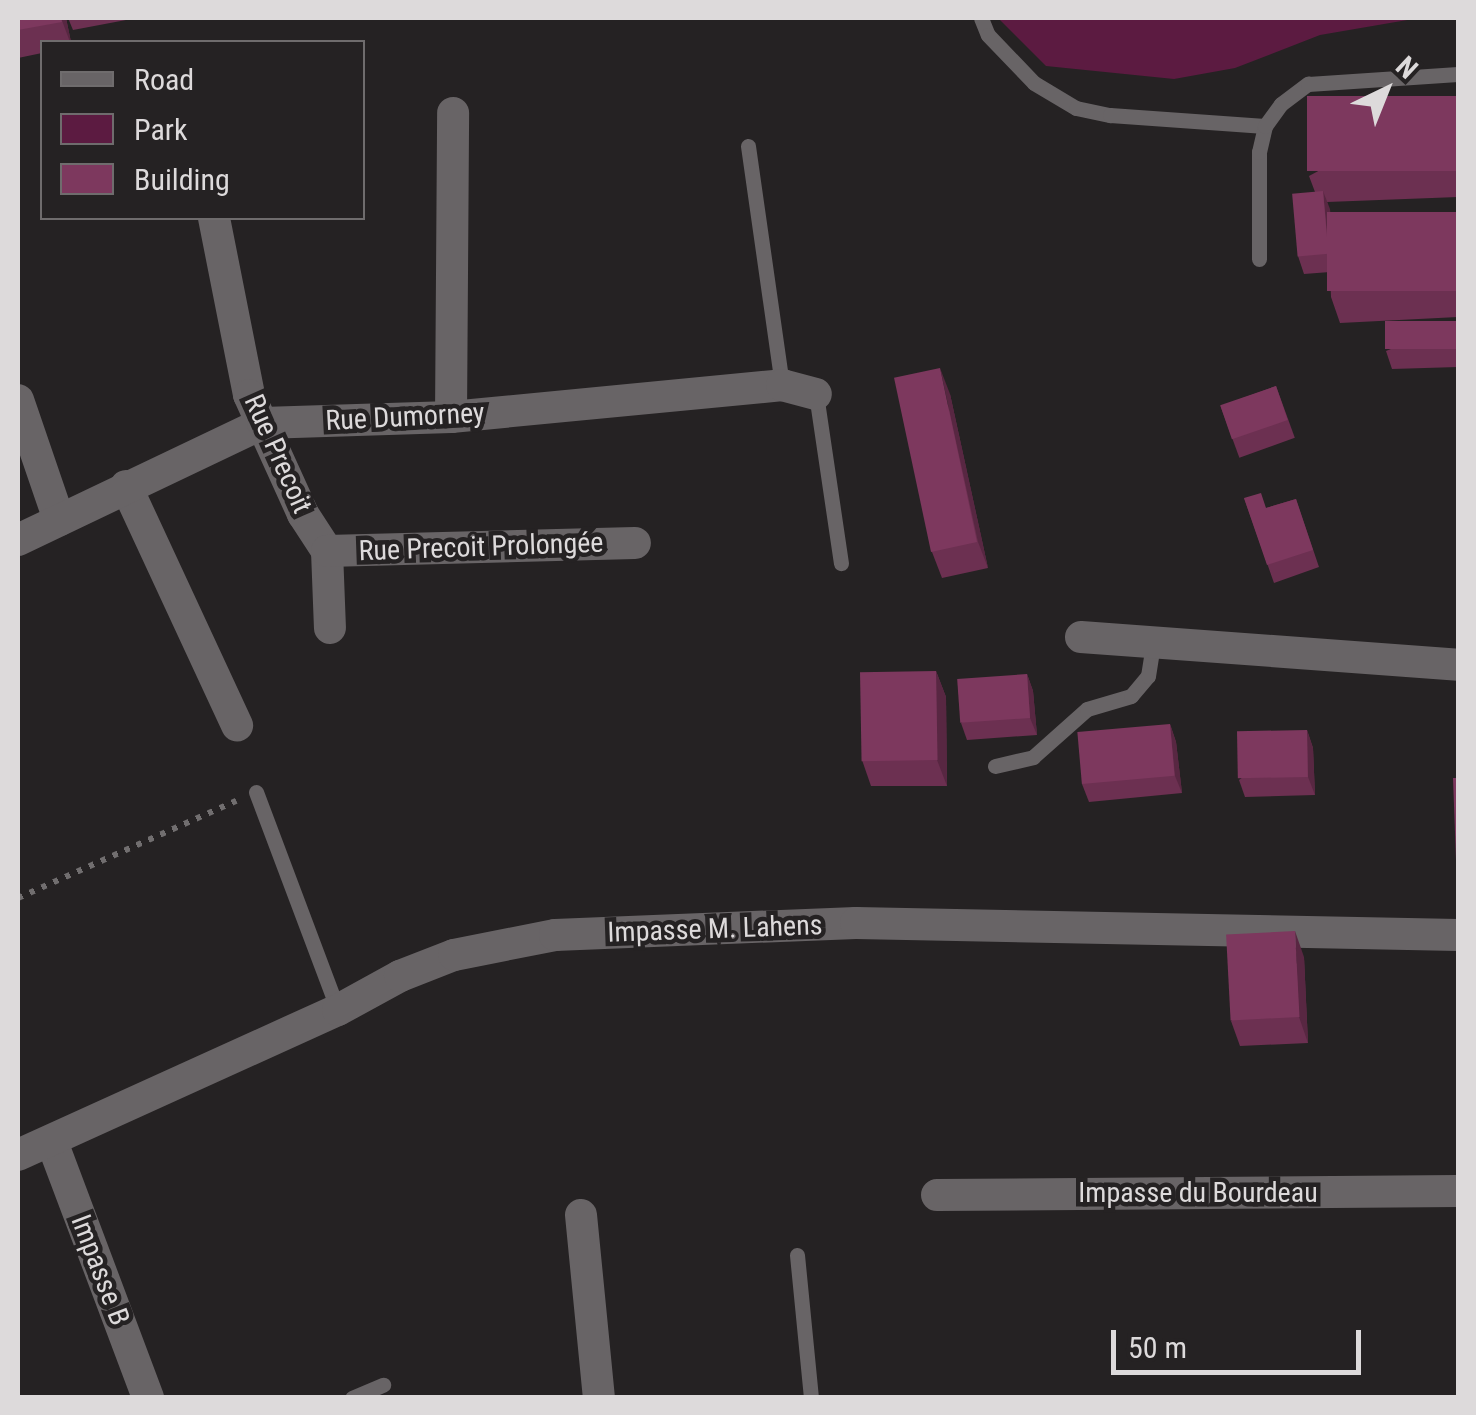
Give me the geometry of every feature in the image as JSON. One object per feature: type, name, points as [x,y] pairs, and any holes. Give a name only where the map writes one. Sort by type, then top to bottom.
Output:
[{"type":"street","points":[[451,418],[453,113]]},
{"type":"street","name":"Rue Precoit","points":[[214,220],[250,395],[303,514],[327,551],[330,628]]},
{"type":"street","name":"Rue Dumorney","points":[[18,540],[263,423],[451,418],[782,386],[816,394]]},
{"type":"street","points":[[18,400],[59,520]]},
{"type":"street","points":[[126,486],[237,725]]},
{"type":"street","name":"Rue Precoit Prolongée","points":[[327,551],[635,543]]},
{"type":"street","points":[[1081,637],[1458,665]]},
{"type":"street","name":"Impasse M. Lahens","points":[[18,1155],[338,1010],[400,976],[454,955],[555,936],[856,923],[1458,936]]},
{"type":"street","name":"Impasse B","points":[[52,1142],[148,1398]]},
{"type":"street","name":"Impasse du Bourdeau","points":[[937,1195],[1458,1191]]},
{"type":"street","points":[[581,1215],[599,1398]]},
{"type":"lane","points":[[981,18],[988,34],[1034,83],[1076,108],[1110,115],[1265,126]]},
{"type":"lane","points":[[1259,258],[1259,152],[1265,126],[1281,104],[1308,84],[1458,74]]},
{"type":"lane","points":[[748,146],[782,386]]},
{"type":"lane","points":[[816,394],[841,563]]},
{"type":"lane","points":[[995,766],[1033,757],[1087,710],[1130,696],[1141,688],[1151,665],[1153,644]]},
{"type":"lane","points":[[256,792],[338,1010]]},
{"type":"lane","points":[[797,1256],[811,1398]]},
{"type":"lane","points":[[352,1398],[383,1385]]},
{"type":"path","points":[[18,898],[256,792]]},
{"type":"green space","points":[[998,18],[1419,18],[1320,35],[1235,68],[1174,79],[1046,66]]},
{"type":"building","points":[[18,18],[61,18],[62,22],[18,30]]},
{"type":"building","points":[[1307,96],[1458,96],[1458,171],[1307,171]]},
{"type":"building","points":[[1323,191],[1328,254],[1298,256],[1292,194]]},
{"type":"building","points":[[1327,212],[1458,212],[1458,291],[1327,291]]},
{"type":"building","points":[[1385,321],[1458,321],[1458,349],[1385,349]]},
{"type":"building","points":[[940,368],[977,542],[931,552],[894,378]]},
{"type":"building","points":[[1276,386],[1288,420],[1232,439],[1220,405]]},
{"type":"building","points":[[1261,493],[1266,508],[1296,499],[1313,550],[1267,565],[1244,498]]},
{"type":"building","points":[[936,671],[938,760],[862,761],[860,672]]},
{"type":"building","points":[[1027,674],[1030,718],[960,723],[957,679]]},
{"type":"building","points":[[1170,724],[1175,776],[1082,784],[1077,732]]},
{"type":"building","points":[[1307,730],[1308,777],[1238,778],[1237,731]]},
{"type":"building","points":[[1453,778],[1458,778],[1458,860],[1456,860]]},
{"type":"building","points":[[1295,931],[1300,1017],[1231,1020],[1226,935]]}]
